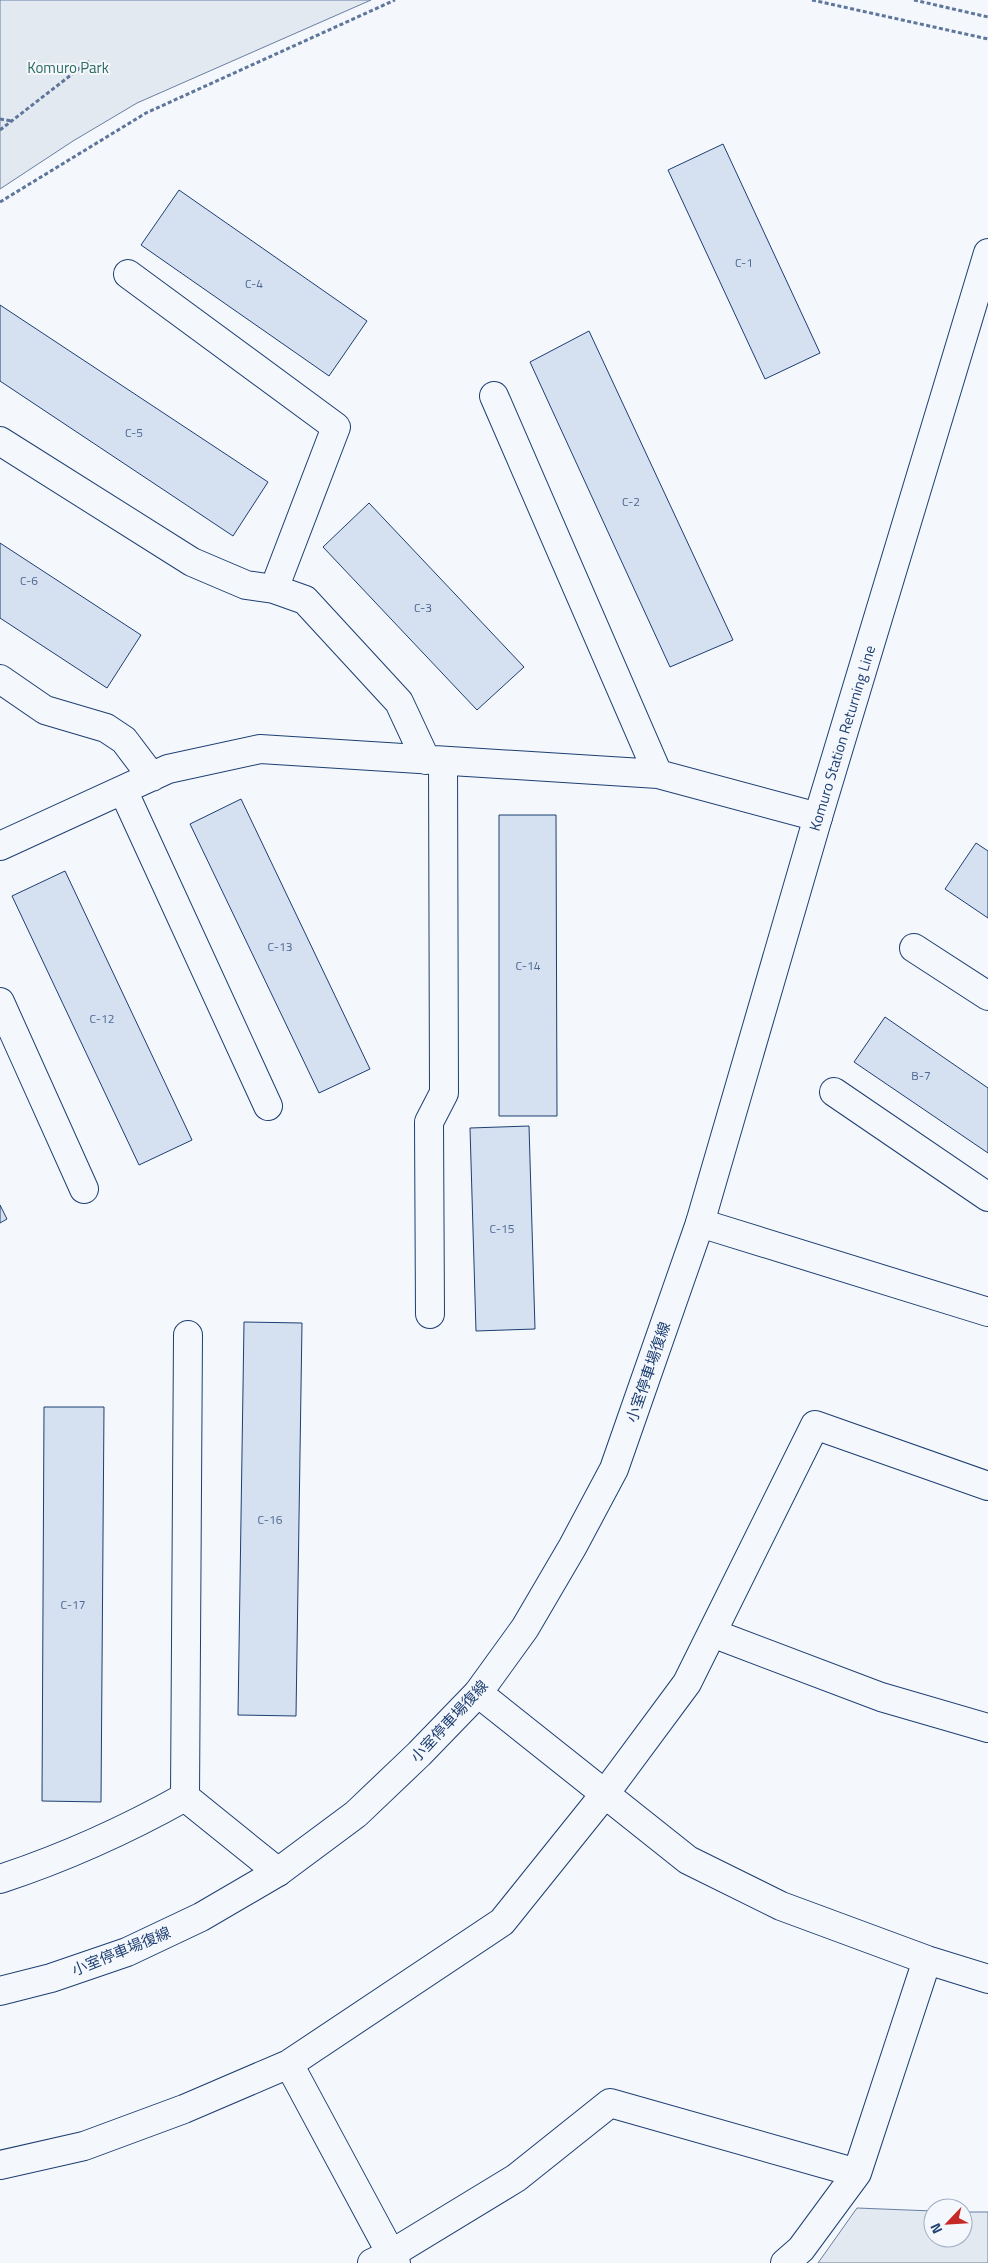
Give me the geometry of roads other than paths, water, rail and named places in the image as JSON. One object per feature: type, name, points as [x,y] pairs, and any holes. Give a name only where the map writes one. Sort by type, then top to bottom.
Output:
[{"type":"street","name":"Komuro Station Returning Line","points":[[700,1222],[818,817],[983,287],[988,253]]},
{"type":"street","points":[[128,274],[336,427],[274,589]]},
{"type":"street","points":[[494,396],[658,774]]},
{"type":"street","points":[[0,440],[192,562],[246,585],[274,589],[305,600],[399,702],[435,761],[444,1093],[429,1122],[430,1314]]},
{"type":"street","points":[[0,679],[45,710],[106,728],[124,740],[152,777]]},
{"type":"street","points":[[0,846],[168,770],[200,761],[260,749],[658,774],[818,817]]},
{"type":"street","points":[[124,790],[268,1106]]},
{"type":"street","points":[[914,948],[988,996]]},
{"type":"street","points":[[0,1002],[84,1189]]},
{"type":"street","points":[[834,1092],[988,1197]]},
{"type":"street","points":[[700,1222],[988,1312]]},
{"type":"street","name":"小室停車場復線","points":[[0,1991],[51,1978],[127,1952],[201,1917],[278,1872],[356,1814],[478,1694],[526,1628],[614,1469],[700,1222]]},
{"type":"street","points":[[185,1797],[188,1335]]},
{"type":"street","points":[[0,2165],[84,2146],[184,2109],[289,2064],[502,1922],[604,1795],[687,1683],[815,1425],[988,1486]]},
{"type":"street","points":[[712,1633],[881,1698],[988,1728]]},
{"type":"street","points":[[478,1694],[688,1860],[781,1906],[927,1960],[988,1979]]},
{"type":"street","points":[[185,1797],[278,1872]]},
{"type":"street","points":[[0,1879],[54,1860],[150,1816],[185,1797]]},
{"type":"street","points":[[786,2263],[801,2249],[857,2173],[927,1960]]},
{"type":"street","points":[[289,2064],[386,2260],[516,2178],[610,2103],[857,2173]]},
{"type":"park label","name":"Komuro Park","points":[[68,67]]}]
